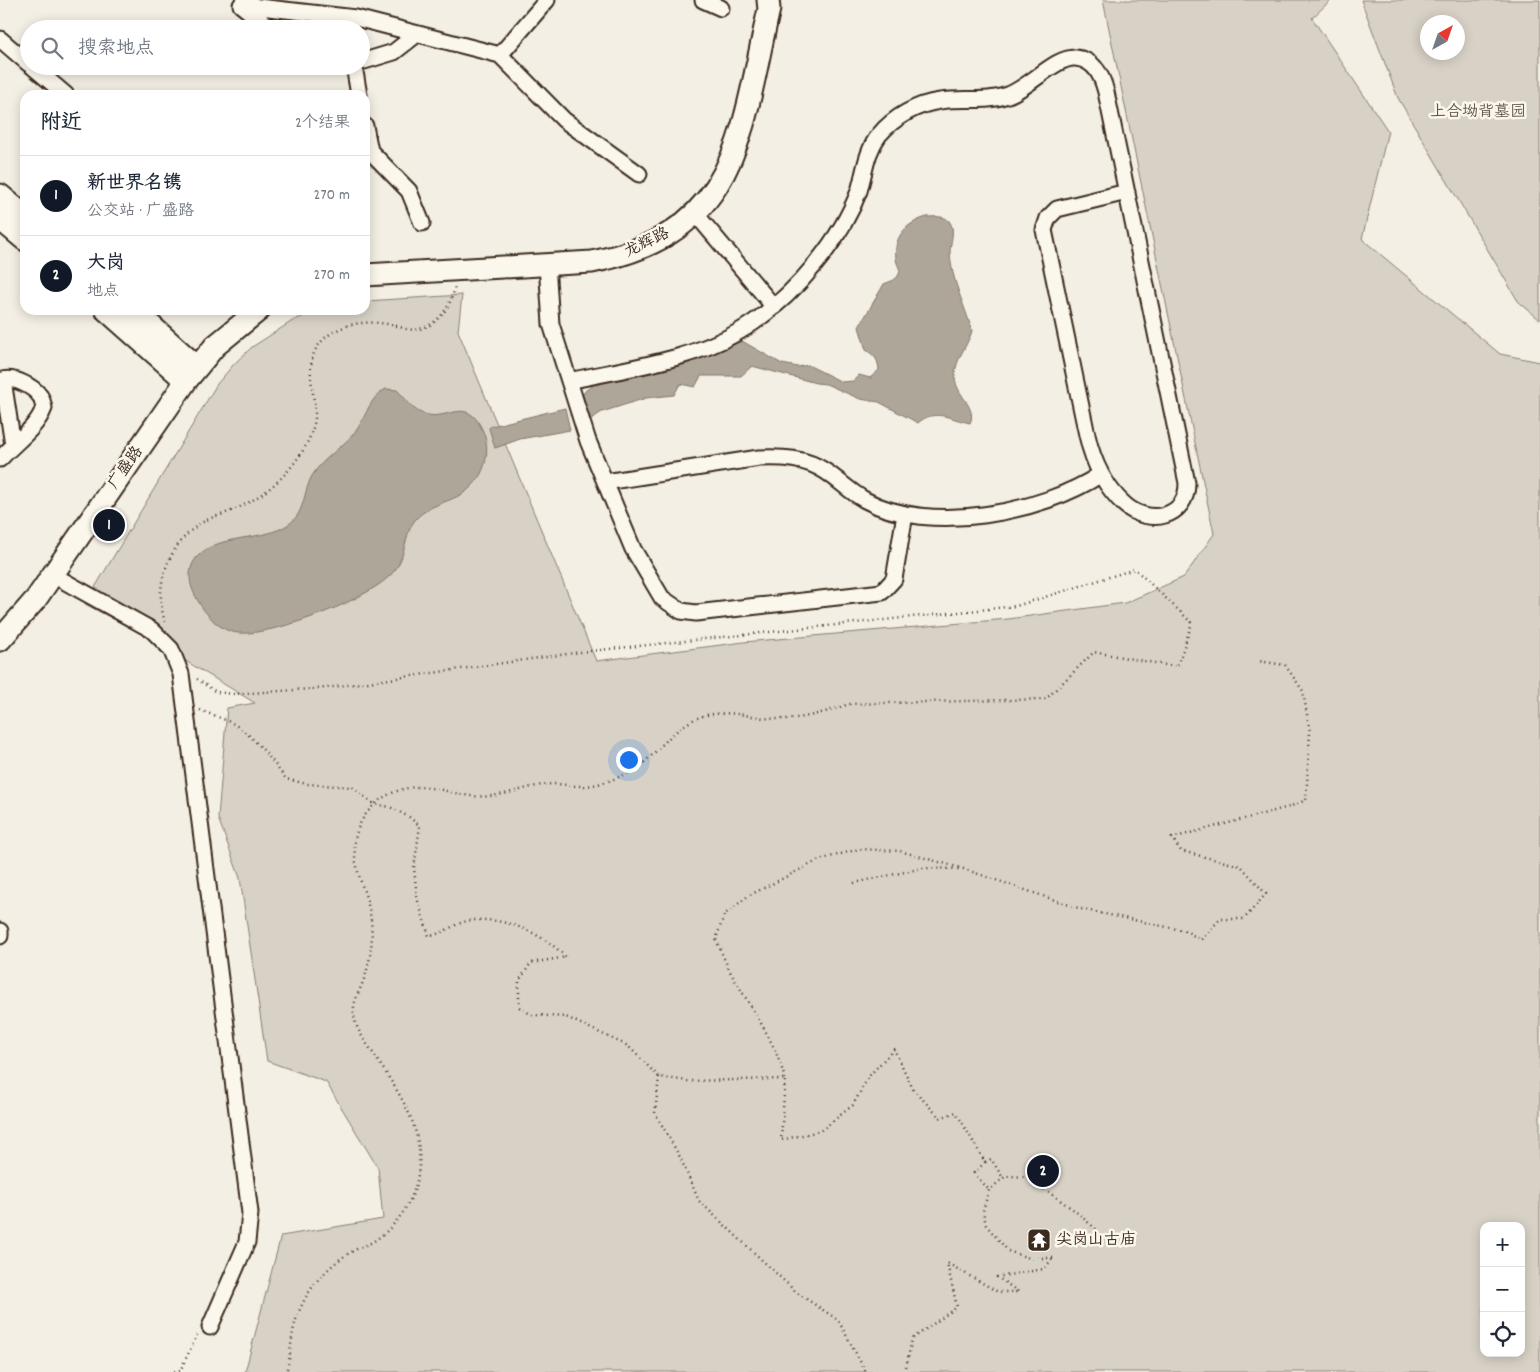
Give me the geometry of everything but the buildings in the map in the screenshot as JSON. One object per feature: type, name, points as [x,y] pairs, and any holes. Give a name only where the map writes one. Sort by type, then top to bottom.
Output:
[{"type":"street","points":[[500,55],[547,0]]},
{"type":"street","points":[[703,0],[721,8]]},
{"type":"street","name":"龙辉路","points":[[370,275],[592,262],[620,257],[647,247],[672,232],[695,213],[714,192],[729,168],[740,141],[769,10],[768,0]]},
{"type":"street","points":[[238,3],[260,20]]},
{"type":"street","points":[[238,3],[364,20]]},
{"type":"street","points":[[370,22],[500,55],[542,100],[564,120],[639,174]]},
{"type":"street","points":[[370,59],[394,52],[416,34]]},
{"type":"street","points":[[0,39],[20,56]]},
{"type":"street","points":[[569,381],[658,362],[700,350],[731,336],[774,307],[809,272],[844,223],[859,191],[867,156],[879,135],[897,118],[918,106],[941,100],[983,100],[1007,95],[1028,85],[1060,60],[1076,58],[1092,64],[1102,76],[1127,192],[1187,483],[1187,493],[1184,502],[1177,510],[1163,515],[1146,516],[1126,506],[1101,474],[1087,435],[1044,230],[1048,218],[1056,209],[1127,192]]},
{"type":"street","points":[[43,75],[60,90]]},
{"type":"street","points":[[356,75],[358,90]]},
{"type":"street","points":[[370,155],[409,191],[422,223]]},
{"type":"street","points":[[0,195],[20,212]]},
{"type":"street","points":[[695,213],[774,307]]},
{"type":"street","points":[[0,219],[20,236]]},
{"type":"street","points":[[547,264],[551,324],[588,441],[633,549],[662,598],[674,608],[688,613],[882,592],[894,579],[905,514]]},
{"type":"street","points":[[113,315],[192,374]]},
{"type":"street","points":[[139,315],[192,374]]},
{"type":"street","points":[[192,374],[222,340],[253,315]]},
{"type":"street","name":"广盛路","points":[[0,640],[36,599],[192,374]]},
{"type":"street","points":[[0,459],[40,417],[44,408],[40,396],[27,386],[10,378],[1,378],[13,445]]},
{"type":"street","points":[[605,482],[760,458],[782,457],[804,461],[825,470],[865,501],[905,514],[949,517],[1013,510],[1062,496],[1101,474]]},
{"type":"street","points":[[53,575],[148,627],[163,639],[178,662],[186,706],[250,1213],[247,1242],[210,1327]]},
{"type":"street","points":[[0,931],[0,936]]},
{"type":"path","points":[[165,624],[160,599],[164,574],[172,552],[186,534],[205,521],[246,504],[265,493],[281,479],[309,442],[314,418],[310,369],[313,354],[322,341],[350,324],[381,323],[407,330],[425,327],[440,318],[451,304],[455,287],[453,270]]},
{"type":"path","points":[[194,675],[200,682],[216,692],[234,694],[326,688],[580,652],[1016,606],[1135,569],[1192,623],[1177,667],[1094,652],[1046,700],[849,704],[822,714],[794,719],[765,718],[737,712],[704,716],[675,730],[631,771],[608,782],[582,786],[555,784],[528,787],[484,798],[465,796],[421,785],[395,790],[374,804],[359,826],[354,851],[358,877],[369,905],[372,935],[368,965],[354,1007],[355,1021],[360,1034],[403,1101],[415,1124],[420,1151],[418,1177],[409,1202],[395,1223],[374,1240],[351,1252],[330,1268],[312,1287],[299,1310],[292,1335],[290,1362],[286,1372]]},
{"type":"path","points":[[985,1162],[956,1112],[940,1118],[913,1089],[894,1049],[869,1076],[853,1105],[833,1121],[820,1131],[780,1140],[785,1079],[779,1054],[732,974],[716,939],[724,915],[748,896],[819,860],[859,849],[900,851],[964,869],[1081,909],[1186,931],[1201,940],[1220,919],[1244,918],[1266,894],[1240,866],[1181,851],[1172,838],[1289,807],[1306,800],[1310,732],[1304,691],[1285,665],[1258,661]]},
{"type":"path","points":[[186,706],[232,723],[269,757],[286,779],[307,784],[352,787],[374,804],[390,808],[409,817],[420,826],[414,868],[416,898],[429,936],[439,934],[467,921],[495,920],[552,943],[566,957],[531,964],[519,980],[519,1007],[532,1015],[566,1018],[628,1046],[659,1076],[688,1080],[785,1079]]},
{"type":"path","points":[[854,883],[923,868],[964,869]]},
{"type":"path","points":[[659,1076],[655,1113],[680,1157],[699,1201],[796,1292],[838,1320],[866,1372]]},
{"type":"path","points":[[989,1190],[974,1173],[985,1162],[991,1159],[1003,1178]]},
{"type":"path","points":[[905,1372],[912,1339],[958,1307],[947,1263],[998,1292],[1019,1292],[997,1277],[1044,1269],[1053,1258],[1029,1258],[1008,1251],[986,1225],[983,1210],[989,1190],[1003,1178],[1006,1176],[1027,1177],[1074,1210],[1098,1231]]},
{"type":"path","points":[[174,1372],[180,1371],[199,1330],[206,1334],[210,1327]]},
{"type":"green space","points":[[1103,0],[1331,0],[1312,18],[1388,131],[1362,239],[1500,354],[1540,362],[1540,1372],[245,1372],[281,1236],[383,1219],[378,1168],[326,1082],[267,1061],[240,878],[218,818],[227,708],[255,703],[138,632],[85,604],[217,384],[252,347],[294,320],[306,315],[370,315],[370,301],[462,295],[458,331],[596,661],[744,642],[1008,619],[1125,603],[1184,577],[1214,534]]},
{"type":"green space","name":"上合坳背墓园","points":[[1361,0],[1540,0],[1540,320],[1518,301],[1398,98]]},
{"type":"shaded area","points":[[927,217],[944,218],[949,221],[952,228],[951,262],[972,331],[958,363],[955,376],[958,388],[971,413],[970,423],[937,415],[930,416],[918,423],[879,402],[860,399],[826,384],[752,366],[741,376],[701,376],[695,387],[680,384],[674,395],[646,398],[602,412],[585,423],[580,398],[586,390],[598,382],[696,358],[742,341],[782,364],[798,367],[808,365],[842,382],[853,381],[859,375],[870,378],[879,370],[879,366],[876,358],[866,350],[859,327],[884,284],[895,279],[899,274],[900,269],[896,254],[898,239],[912,223]]},
{"type":"shaded area","points":[[386,389],[397,390],[414,409],[423,414],[436,415],[464,412],[476,419],[482,429],[487,447],[484,465],[476,482],[462,494],[428,509],[417,518],[409,531],[402,555],[395,570],[384,581],[367,592],[322,613],[275,628],[239,633],[232,632],[218,625],[206,613],[197,600],[192,588],[190,573],[195,559],[208,548],[219,543],[279,530],[289,524],[298,514],[309,482],[317,469],[353,435],[372,401]]},
{"type":"shaded area","points":[[565,408],[570,430],[520,439],[495,448],[489,428],[492,426]]},
{"type":"place","name":"新世界名镌","points":[[109,525]]},
{"type":"place","name":"大岗","points":[[1043,1171]]},
{"type":"place","name":"尖岗山古庙","points":[[1039,1240]]}]
